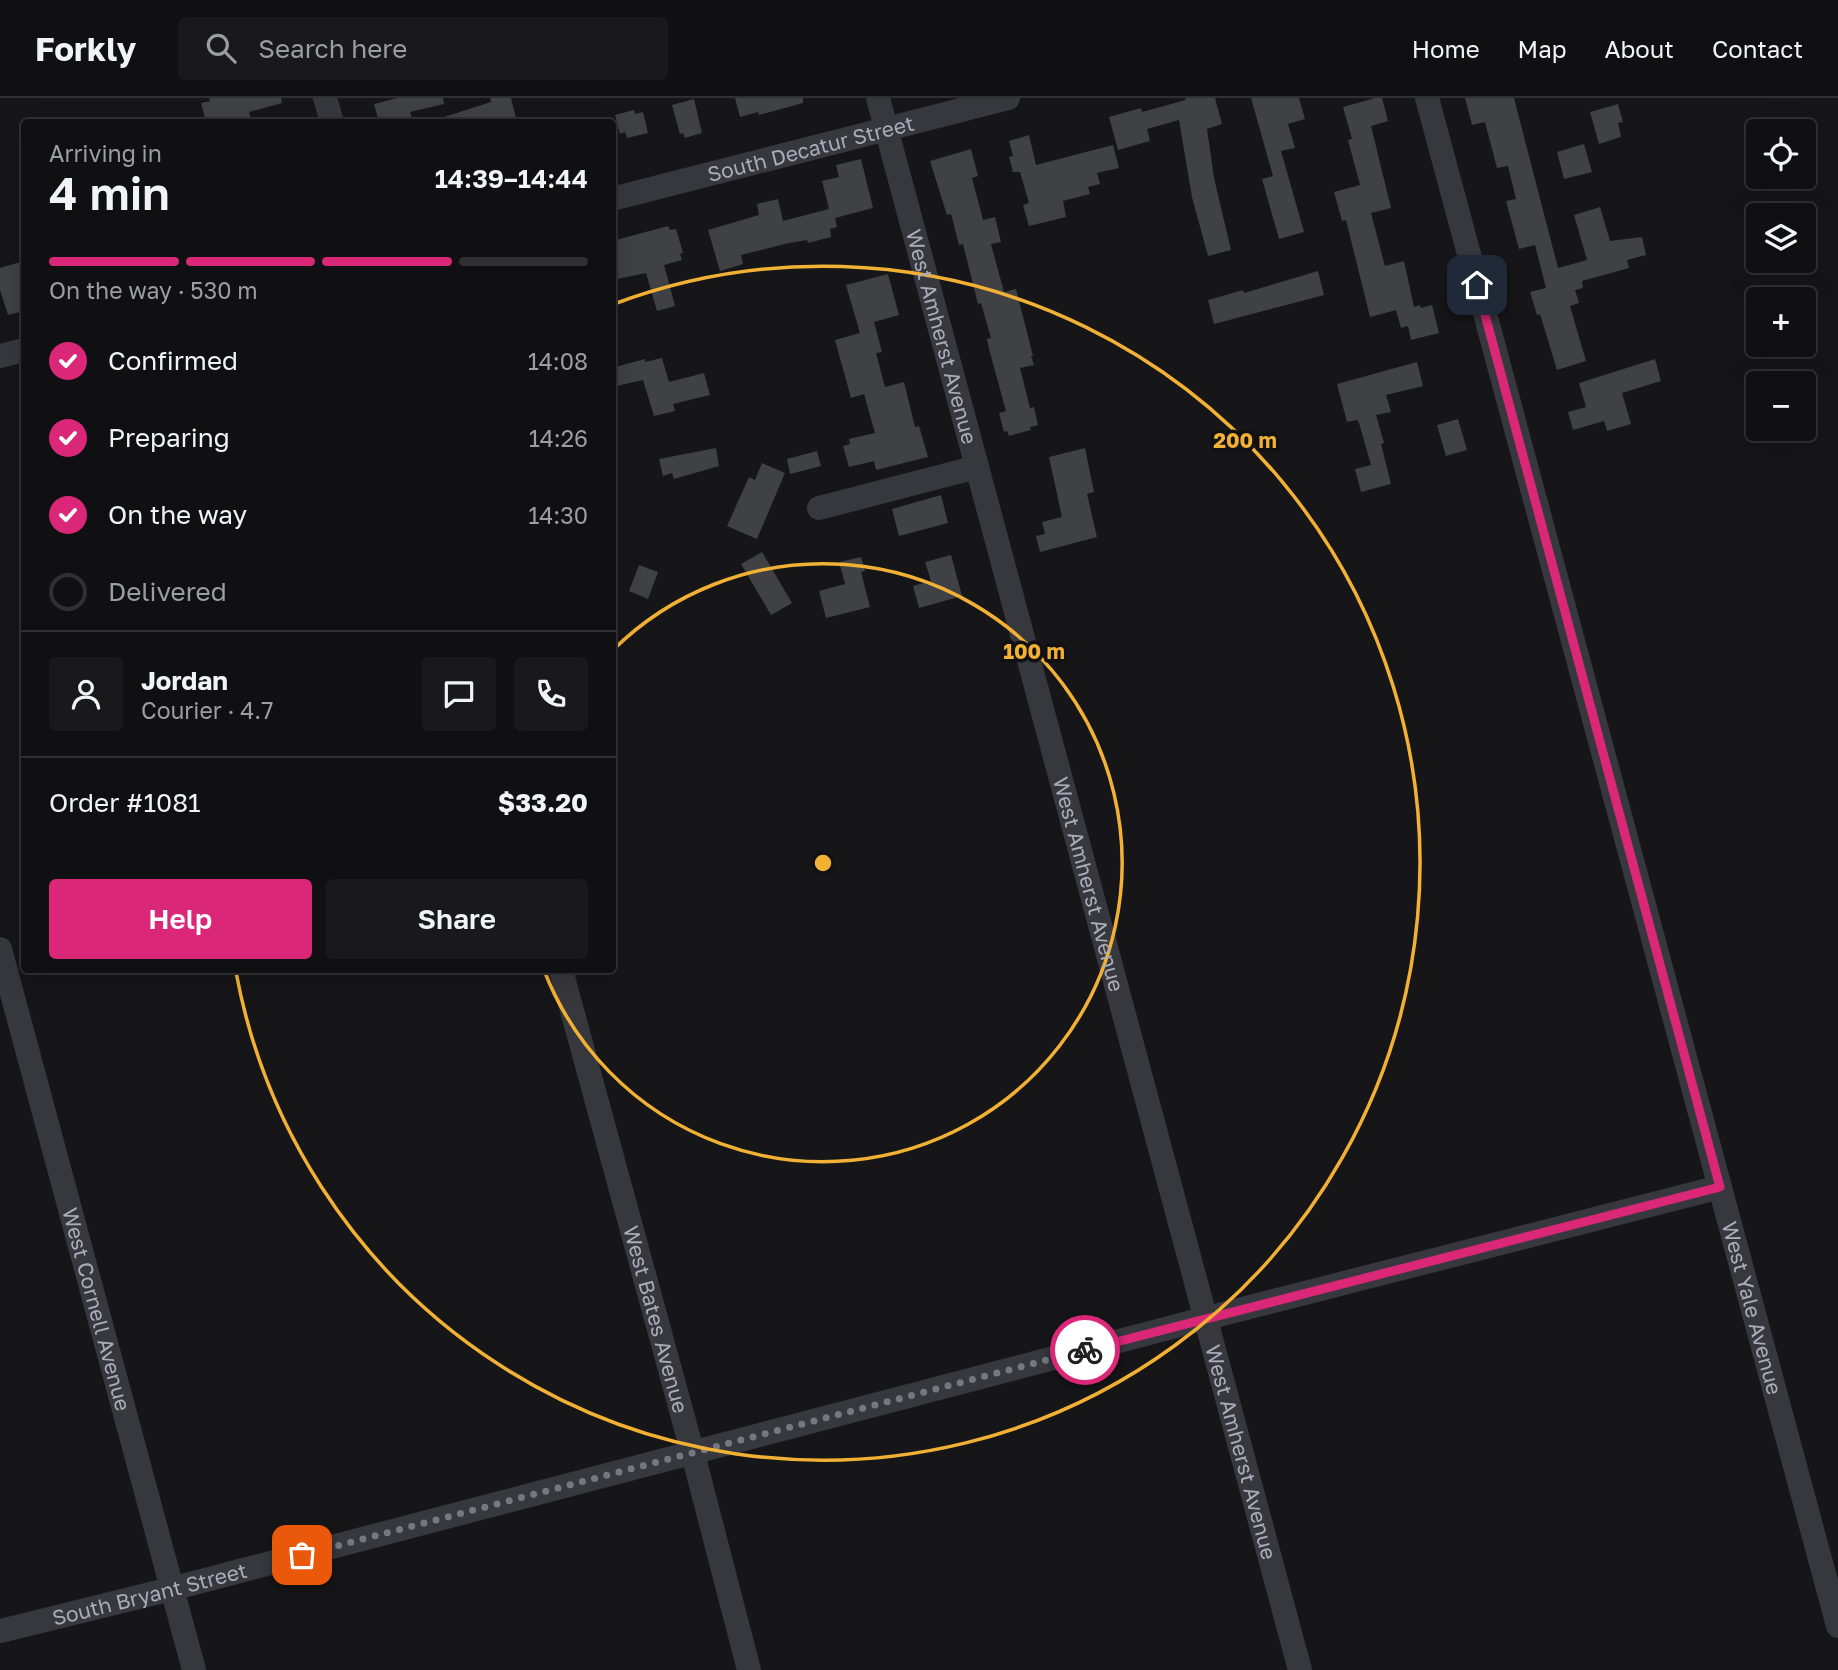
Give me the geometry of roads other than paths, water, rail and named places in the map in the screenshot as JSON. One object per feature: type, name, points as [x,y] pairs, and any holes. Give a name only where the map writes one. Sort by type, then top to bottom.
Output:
[{"type":"street","points":[[325,98],[331,119]]},
{"type":"street","name":"West Amherst Avenue","points":[[878,98],[1300,1670]]},
{"type":"street","name":"South Decatur Street","points":[[616,198],[1008,98]]},
{"type":"street","name":"West Yale Avenue","points":[[1427,98],[1838,1626]]},
{"type":"street","points":[[0,356],[21,351]]},
{"type":"street","points":[[819,508],[977,467]]},
{"type":"street","name":"West Cornell Avenue","points":[[0,949],[194,1670]]},
{"type":"street","name":"West Bates Avenue","points":[[562,973],[749,1670]]},
{"type":"street","name":"South Bryant Street","points":[[0,1631],[1720,1187]]}]
